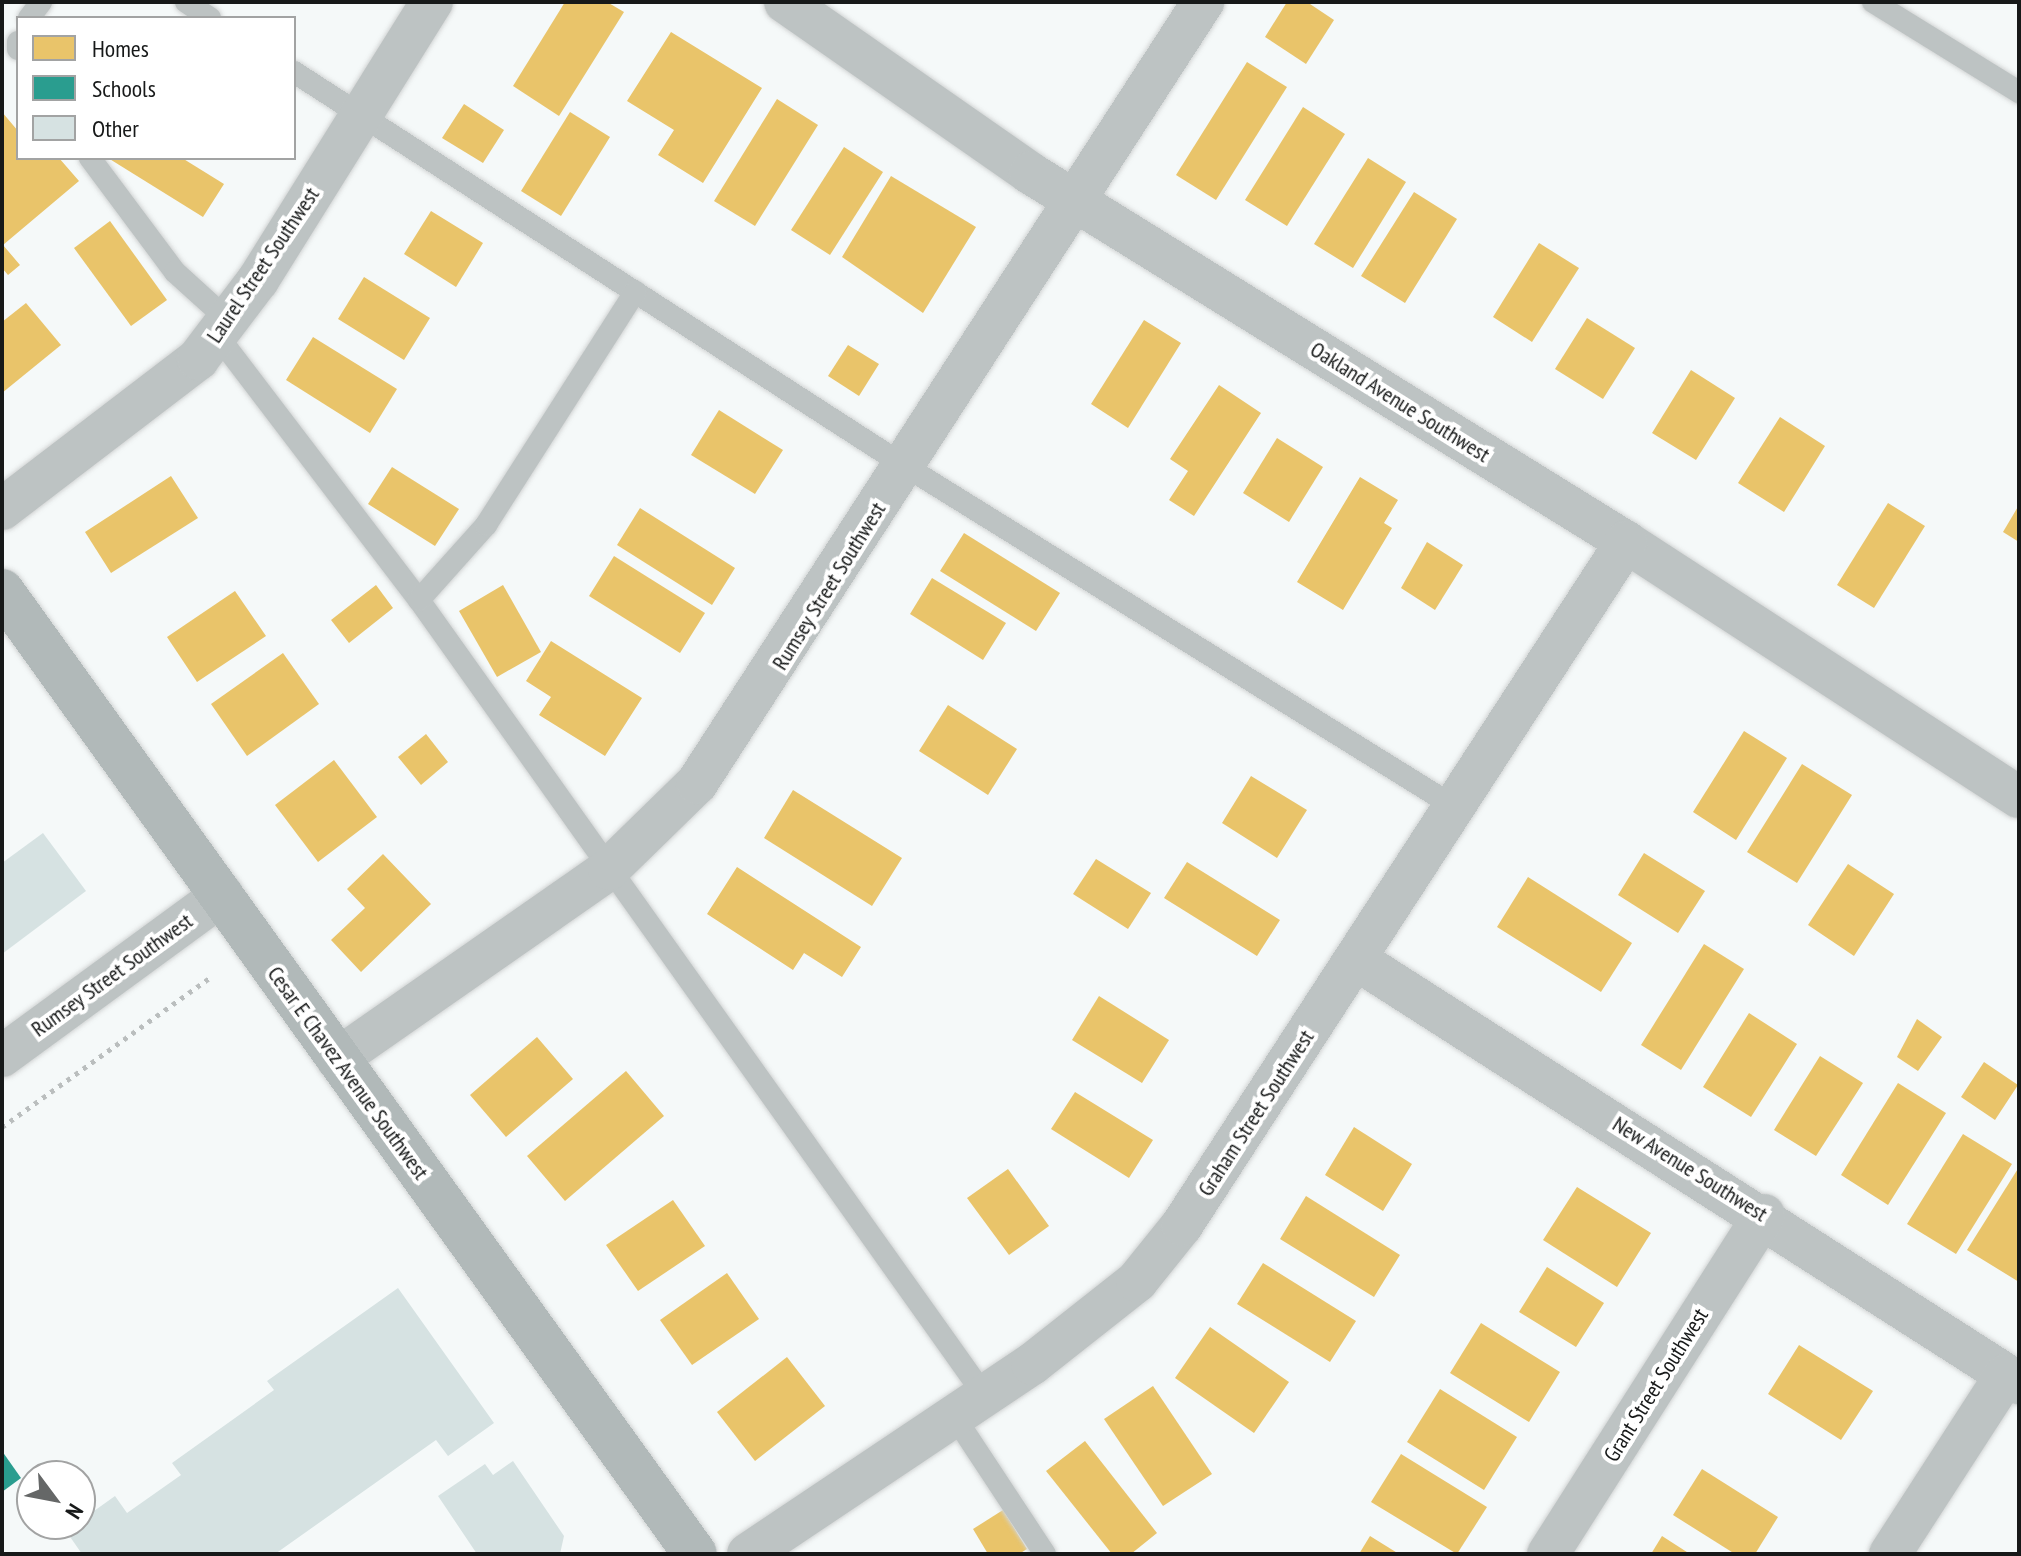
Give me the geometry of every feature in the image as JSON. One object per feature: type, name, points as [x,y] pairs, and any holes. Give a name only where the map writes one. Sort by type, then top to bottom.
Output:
[{"type":"main road","name":"Cesar E Chavez Avenue Southwest","points":[[2,591],[695,1554]]},
{"type":"street","name":"Laurel Street Southwest","points":[[2,509],[102,439],[222,327],[432,2]]},
{"type":"street","name":"Oakland Avenue Southwest","points":[[785,2],[1075,201],[1626,542],[2019,797]]},
{"type":"street","name":"Rumsey Street Southwest","points":[[337,1059],[609,869],[697,783],[1203,2]]},
{"type":"street","name":"Graham Street Southwest","points":[[748,1554],[969,1406],[1137,1281],[1182,1225],[1626,542]]},
{"type":"street","name":"Rumsey Street Southwest","points":[[2,1056],[222,895]]},
{"type":"street","name":"New Avenue Southwest","points":[[1357,960],[1764,1215],[2012,1379]]},
{"type":"street","name":"Grant Street Southwest","points":[[1548,1554],[1764,1215]]},
{"type":"street","points":[[1890,1554],[2012,1379]]},
{"type":"lane","points":[[186,2],[207,16]]},
{"type":"lane","points":[[1873,2],[2019,92]]},
{"type":"lane","points":[[296,73],[905,466],[1455,807]]},
{"type":"lane","points":[[91,160],[175,272],[222,327],[609,869],[969,1406],[1045,1554]]},
{"type":"lane","points":[[419,600],[486,525],[635,292]]},
{"type":"path","points":[[2,1127],[209,978]]},
{"type":"building: Homes","points":[[565,2],[607,2],[624,12],[559,116],[513,86]]},
{"type":"building: Homes","points":[[1287,2],[1307,2],[1334,20],[1306,64],[1265,37]]},
{"type":"building: Homes","points":[[671,32],[762,88],[703,183],[658,155],[674,130],[627,101]]},
{"type":"building: Homes","points":[[1247,62],[1287,87],[1216,200],[1176,175]]},
{"type":"building: Homes","points":[[777,99],[818,125],[755,226],[714,201]]},
{"type":"building: Homes","points":[[464,104],[504,130],[483,163],[442,138]]},
{"type":"building: Homes","points":[[1303,107],[1345,134],[1287,226],[1245,200]]},
{"type":"building: Homes","points":[[2,112],[16,129],[16,160],[61,160],[79,181],[3,245],[20,265],[8,275],[2,268]]},
{"type":"building: Homes","points":[[570,112],[610,137],[561,216],[521,191]]},
{"type":"building: Homes","points":[[844,147],[883,172],[830,255],[791,230]]},
{"type":"building: Homes","points":[[1368,158],[1406,182],[1353,268],[1314,244]]},
{"type":"building: Homes","points":[[111,160],[185,160],[224,184],[203,217]]},
{"type":"building: Homes","points":[[891,176],[976,227],[923,313],[842,257]]},
{"type":"building: Homes","points":[[1414,192],[1457,219],[1405,303],[1361,276]]},
{"type":"building: Homes","points":[[431,211],[483,243],[456,287],[404,254]]},
{"type":"building: Homes","points":[[110,221],[167,300],[131,326],[74,248]]},
{"type":"building: Homes","points":[[1539,243],[1579,268],[1532,342],[1493,317]]},
{"type":"building: Homes","points":[[364,277],[430,318],[404,360],[338,319]]},
{"type":"building: Homes","points":[[26,303],[61,345],[2,393],[2,322]]},
{"type":"building: Homes","points":[[1587,318],[1635,348],[1603,399],[1555,369]]},
{"type":"building: Homes","points":[[1144,320],[1181,343],[1128,428],[1091,404]]},
{"type":"building: Homes","points":[[313,337],[397,389],[370,433],[286,380]]},
{"type":"building: Homes","points":[[848,345],[879,364],[859,396],[828,376]]},
{"type":"building: Homes","points":[[1691,370],[1735,398],[1696,460],[1652,433]]},
{"type":"building: Homes","points":[[1219,385],[1261,413],[1194,516],[1169,500],[1188,471],[1170,459]]},
{"type":"building: Homes","points":[[719,410],[783,450],[755,494],[691,455]]},
{"type":"building: Homes","points":[[1780,417],[1825,446],[1784,512],[1738,483]]},
{"type":"building: Homes","points":[[1277,438],[1323,467],[1289,522],[1243,493]]},
{"type":"building: Homes","points":[[392,467],[459,509],[435,546],[368,504]]},
{"type":"building: Homes","points":[[171,476],[198,518],[111,573],[85,532]]},
{"type":"building: Homes","points":[[1360,477],[1398,500],[1384,523],[1392,528],[1343,610],[1297,582]]},
{"type":"building: Homes","points":[[1888,503],[1925,526],[1874,608],[1837,585]]},
{"type":"building: Homes","points":[[2019,505],[2019,542],[2003,532]]},
{"type":"building: Homes","points":[[640,508],[735,568],[712,605],[617,545]]},
{"type":"building: Homes","points":[[964,533],[1060,593],[1036,631],[940,571]]},
{"type":"building: Homes","points":[[1427,542],[1463,565],[1435,610],[1401,588]]},
{"type":"building: Homes","points":[[614,556],[705,613],[680,653],[589,596]]},
{"type":"building: Homes","points":[[932,578],[1006,623],[983,660],[910,614]]},
{"type":"building: Homes","points":[[376,585],[393,608],[349,643],[331,620]]},
{"type":"building: Homes","points":[[503,585],[541,652],[497,677],[459,611]]},
{"type":"building: Homes","points":[[235,591],[266,636],[197,682],[167,637]]},
{"type":"building: Homes","points":[[551,641],[642,698],[605,756],[539,715],[551,697],[526,681]]},
{"type":"building: Homes","points":[[283,653],[319,704],[247,756],[211,704]]},
{"type":"building: Homes","points":[[948,705],[1017,749],[988,795],[919,751]]},
{"type":"building: Homes","points":[[1744,731],[1787,758],[1736,840],[1693,812]]},
{"type":"building: Homes","points":[[426,734],[448,762],[421,785],[398,757]]},
{"type":"building: Homes","points":[[334,760],[377,817],[318,862],[275,805]]},
{"type":"building: Homes","points":[[1802,764],[1852,795],[1797,883],[1747,852]]},
{"type":"building: Homes","points":[[1251,776],[1307,810],[1277,858],[1222,823]]},
{"type":"building: Homes","points":[[793,790],[902,858],[872,906],[764,838]]},
{"type":"building: Homes","points":[[1644,853],[1705,891],[1678,933],[1618,895]]},
{"type":"building: Homes","points":[[383,854],[431,904],[361,972],[331,940],[365,908],[347,889]]},
{"type":"building: Homes","points":[[1096,859],[1151,893],[1128,929],[1073,894]]},
{"type":"building: Homes","points":[[1187,862],[1280,920],[1257,956],[1164,898]]},
{"type":"building: Homes","points":[[1848,864],[1894,894],[1854,956],[1808,925]]},
{"type":"building: Homes","points":[[737,867],[861,947],[842,977],[804,953],[793,970],[707,914]]},
{"type":"building: Homes","points":[[1528,877],[1632,943],[1601,992],[1497,927]]},
{"type":"building: Homes","points":[[1704,944],[1744,969],[1681,1070],[1641,1045]]},
{"type":"building: Homes","points":[[1099,996],[1169,1040],[1142,1083],[1072,1040]]},
{"type":"building: Homes","points":[[1749,1013],[1797,1044],[1751,1117],[1703,1087]]},
{"type":"building: Homes","points":[[1917,1019],[1942,1037],[1918,1071],[1897,1057]]},
{"type":"building: Homes","points":[[537,1037],[573,1079],[506,1137],[470,1095]]},
{"type":"building: Homes","points":[[1820,1056],[1863,1083],[1816,1156],[1774,1130]]},
{"type":"building: Homes","points":[[1984,1062],[2018,1085],[1995,1120],[1961,1097]]},
{"type":"building: Homes","points":[[626,1071],[664,1116],[565,1201],[527,1156]]},
{"type":"building: Homes","points":[[1898,1083],[1946,1113],[1888,1205],[1841,1175]]},
{"type":"building: Homes","points":[[1075,1092],[1153,1140],[1129,1178],[1051,1129]]},
{"type":"building: Homes","points":[[1354,1127],[1412,1164],[1383,1211],[1325,1175]]},
{"type":"building: Homes","points":[[1963,1134],[2012,1164],[1956,1254],[1907,1224]]},
{"type":"building: Homes","points":[[2019,1167],[2019,1282],[1967,1250]]},
{"type":"building: Homes","points":[[1008,1169],[1049,1226],[1009,1255],[967,1198]]},
{"type":"building: Homes","points":[[1577,1187],[1651,1233],[1617,1287],[1543,1240]]},
{"type":"building: Homes","points":[[1306,1196],[1400,1255],[1374,1297],[1280,1239]]},
{"type":"building: Homes","points":[[673,1200],[705,1246],[638,1291],[606,1245]]},
{"type":"building: Homes","points":[[1263,1263],[1356,1321],[1330,1362],[1237,1304]]},
{"type":"building: Homes","points":[[1547,1267],[1604,1303],[1576,1347],[1519,1312]]},
{"type":"building: Homes","points":[[727,1273],[759,1319],[692,1365],[660,1320]]},
{"type":"building: Homes","points":[[1481,1323],[1560,1372],[1529,1422],[1450,1373]]},
{"type":"building: Homes","points":[[1210,1327],[1289,1382],[1254,1433],[1175,1378]]},
{"type":"building: Homes","points":[[1799,1345],[1873,1391],[1841,1440],[1768,1394]]},
{"type":"building: Homes","points":[[787,1357],[825,1406],[755,1461],[717,1412]]},
{"type":"building: Homes","points":[[1153,1386],[1212,1474],[1163,1506],[1104,1419]]},
{"type":"building: Homes","points":[[1440,1389],[1517,1437],[1484,1490],[1407,1442]]},
{"type":"building: Homes","points":[[1085,1441],[1157,1533],[1131,1554],[1112,1554],[1046,1471]]},
{"type":"building: Homes","points":[[1401,1454],[1487,1507],[1457,1554],[1371,1502]]},
{"type":"building: Homes","points":[[1702,1469],[1778,1517],[1755,1554],[1735,1554],[1673,1515]]},
{"type":"building: Homes","points":[[1003,1510],[1027,1549],[1019,1554],[988,1554],[973,1529]]},
{"type":"building: Homes","points":[[1370,1536],[1399,1554],[1359,1554]]},
{"type":"building: Homes","points":[[1662,1536],[1690,1554],[1651,1554]]},
{"type":"building: Schools","points":[[2,1451],[16,1471],[16,1482],[2,1492]]},
{"type":"building: Other","points":[[43,833],[86,891],[2,954],[2,863]]},
{"type":"building: Other","points":[[398,1288],[494,1423],[448,1456],[436,1440],[275,1554],[82,1554],[72,1540],[96,1540],[96,1510],[115,1496],[127,1513],[181,1475],[172,1463],[274,1390],[267,1381]]},
{"type":"building: Other","points":[[513,1461],[564,1536],[560,1554],[477,1554],[438,1496],[485,1464],[493,1475]]}]
